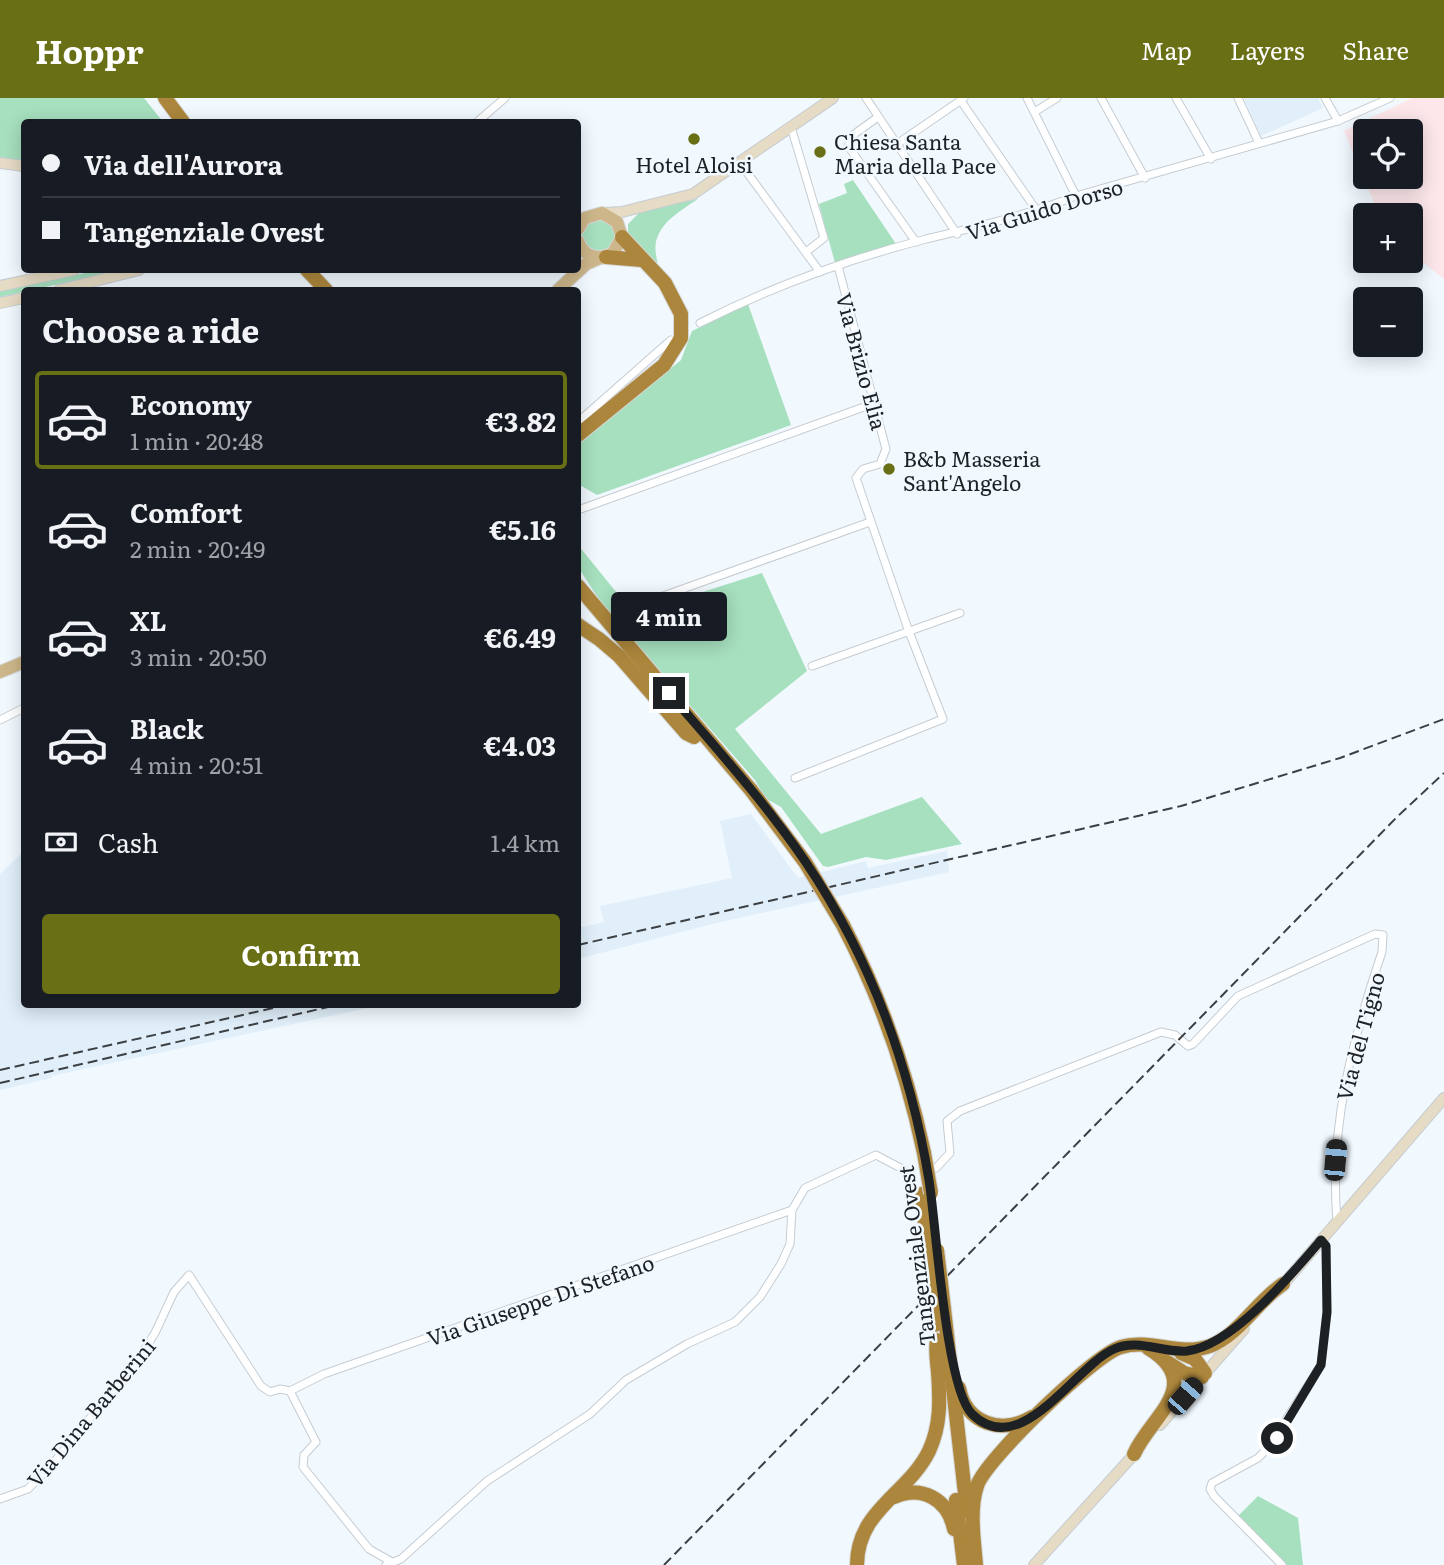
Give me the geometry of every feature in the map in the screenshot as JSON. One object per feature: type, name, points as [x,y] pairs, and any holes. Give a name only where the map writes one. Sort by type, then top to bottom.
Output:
[{"type":"highway","points":[[154,98],[170,119]]},
{"type":"highway","points":[[165,98],[181,119]]},
{"type":"highway","points":[[581,433],[664,365],[681,338],[682,325],[676,302],[656,271],[622,235]]},
{"type":"highway","points":[[603,257],[643,260]]},
{"type":"highway","points":[[299,273],[310,287]]},
{"type":"highway","points":[[310,273],[323,287]]},
{"type":"highway","name":"Tangenziale Ovest","points":[[581,595],[694,737],[748,793]]},
{"type":"highway","name":"Tangenziale Ovest","points":[[581,595],[805,862],[839,926],[870,976],[912,1097],[974,1565]]},
{"type":"highway","points":[[581,627],[610,648],[686,733],[694,737]]},
{"type":"highway","points":[[1167,1355],[1196,1350],[1219,1341],[1283,1284]]},
{"type":"highway","points":[[941,1318],[960,1394],[972,1414],[993,1426],[1004,1427],[1017,1425],[1042,1411]]},
{"type":"highway","name":"Tangenziale Ovest","points":[[941,1318],[937,1340],[962,1565]]},
{"type":"highway","points":[[857,1565],[860,1540],[878,1508],[914,1474],[933,1441],[940,1413],[937,1340]]},
{"type":"highway","points":[[974,1565],[973,1513],[981,1476],[994,1457],[1107,1353],[1122,1346],[1144,1346],[1167,1355],[1184,1373],[1203,1375]]},
{"type":"highway","points":[[1134,1454],[1171,1401],[1173,1380],[1167,1355]]},
{"type":"highway","points":[[878,1508],[905,1493],[923,1493],[934,1497],[950,1514],[962,1565]]},
{"type":"main road","points":[[581,224],[590,215],[604,213],[617,222],[622,235],[617,248],[581,268]]},
{"type":"main road","points":[[581,247],[591,256],[603,257]]},
{"type":"main road","points":[[559,287],[571,273]]},
{"type":"main road","points":[[560,287],[576,273]]},
{"type":"main road","points":[[0,672],[21,663]]},
{"type":"street","points":[[480,119],[505,98]]},
{"type":"street","points":[[604,213],[622,212],[693,194],[833,98]]},
{"type":"street","points":[[866,98],[957,234]]},
{"type":"street","points":[[1027,98],[1036,111],[1076,196]]},
{"type":"street","points":[[1036,111],[1057,98]]},
{"type":"street","points":[[1101,98],[1145,178]]},
{"type":"street","points":[[1176,98],[1210,159]]},
{"type":"street","points":[[1238,98],[1259,143]]},
{"type":"street","points":[[1325,98],[1338,121]]},
{"type":"street","name":"Via Guido Dorso","points":[[700,323],[740,303],[820,271],[1037,211],[1076,196],[1338,121],[1390,98]]},
{"type":"street","points":[[897,144],[963,99],[1037,211]]},
{"type":"street","points":[[878,117],[853,135],[848,146],[916,243]]},
{"type":"street","points":[[791,127],[824,238],[806,252]]},
{"type":"street","points":[[0,163],[21,166]]},
{"type":"street","points":[[740,163],[820,271]]},
{"type":"street","points":[[622,235],[629,217],[648,204]]},
{"type":"street","name":"Via Brizio Elia","points":[[838,267],[875,403],[885,457],[880,464],[859,472],[856,478],[870,522]]},
{"type":"street","points":[[0,286],[60,273]]},
{"type":"street","points":[[71,287],[127,273]]},
{"type":"street","points":[[0,312],[3,302],[21,299]]},
{"type":"street","points":[[581,419],[671,340]]},
{"type":"street","points":[[581,508],[875,403]]},
{"type":"street","points":[[635,606],[870,522],[943,719],[794,778]]},
{"type":"street","points":[[812,666],[908,629],[960,613]]},
{"type":"street","points":[[0,720],[21,710]]},
{"type":"street","name":"Via del Tigno","points":[[936,1168],[950,1153],[947,1121],[960,1111],[1161,1032],[1168,1032],[1188,1046],[1193,1044],[1238,996],[1375,934],[1383,935],[1382,952],[1344,1077],[1335,1160],[1337,1222]]},
{"type":"street","points":[[1034,1565],[1444,1098]]},
{"type":"street","points":[[290,1391],[316,1442],[304,1455],[303,1467],[369,1549],[389,1563],[401,1559],[487,1480],[590,1414],[626,1380],[687,1344],[735,1322],[760,1297],[786,1252],[792,1210],[805,1188],[868,1157],[884,1158],[910,1173]]},
{"type":"street","name":"Via Giuseppe Di Stefano","points":[[290,1391],[324,1374],[792,1210]]},
{"type":"street","points":[[1282,1565],[1210,1489],[1212,1483],[1258,1458],[1268,1448],[1318,1373],[1326,1339],[1327,1312],[1326,1246],[1321,1240]]},
{"type":"street","name":"Via Dina Barberini","points":[[0,1499],[28,1489],[55,1461],[148,1346],[174,1292],[190,1275],[261,1386],[270,1392],[280,1389],[290,1391]]},
{"type":"shaded area","points":[[1244,98],[1318,98],[1323,108],[1261,136]]},
{"type":"shaded area","points":[[1412,98],[1444,98],[1444,279],[1423,262],[1423,203],[1374,203],[1368,189],[1423,189],[1423,119],[1369,119]]},
{"type":"shaded area","points":[[1353,127],[1353,152],[1344,131]]},
{"type":"shaded area","points":[[751,814],[798,878],[866,861],[868,868],[947,851],[949,872],[716,923],[581,958],[581,927],[604,922],[600,906],[732,878],[720,821]]},
{"type":"shaded area","points":[[21,854],[21,1008],[368,1008],[52,1076],[0,1090],[0,874]]},
{"type":"green space","points":[[0,98],[144,98],[161,119],[21,119],[21,161],[0,158]]},
{"type":"green space","points":[[853,180],[896,244],[835,263],[819,204],[847,193],[844,184]]},
{"type":"green space","points":[[698,199],[680,211],[659,232],[656,241],[658,263],[628,239],[628,224],[640,212]]},
{"type":"green space","points":[[599,218],[611,223],[616,235],[611,247],[599,252],[587,247],[582,235],[587,223]]},
{"type":"green space","points":[[85,273],[109,273],[46,287],[21,287],[21,292],[0,297],[0,291]]},
{"type":"green space","points":[[748,304],[791,425],[597,495],[581,486],[581,443],[681,360],[692,331]]},
{"type":"green space","points":[[581,549],[634,614],[762,573],[807,671],[735,729],[821,834],[922,797],[962,844],[886,860],[866,857],[823,866],[781,807],[765,798],[755,780],[604,607],[581,572]]},
{"type":"green space","points":[[1258,1496],[1298,1518],[1303,1565],[1282,1565],[1236,1518]]},
{"type":"railway","points":[[581,944],[1181,806],[1340,758],[1444,719]]},
{"type":"railway","points":[[664,1565],[1397,817],[1444,773]]},
{"type":"railway","points":[[0,1070],[273,1008]]},
{"type":"railway","points":[[0,1083],[324,1008]]},
{"type":"place","name":"Hotel Aloisi","points":[[694,139]]},
{"type":"place","name":"Chiesa Santa Maria della Pace","points":[[820,152]]},
{"type":"place","name":"B&b Masseria Sant'Angelo","points":[[889,469]]},
{"type":"route","points":[[669,693],[790,840],[830,901],[870,976],[912,1097],[931,1193],[944,1320],[948,1328],[960,1394],[972,1414],[993,1426],[1017,1425],[1042,1411],[1101,1357],[1122,1346],[1182,1351],[1209,1346],[1237,1327],[1272,1291],[1283,1284],[1321,1240],[1326,1246],[1327,1312],[1321,1365],[1314,1381],[1277,1438]]}]
